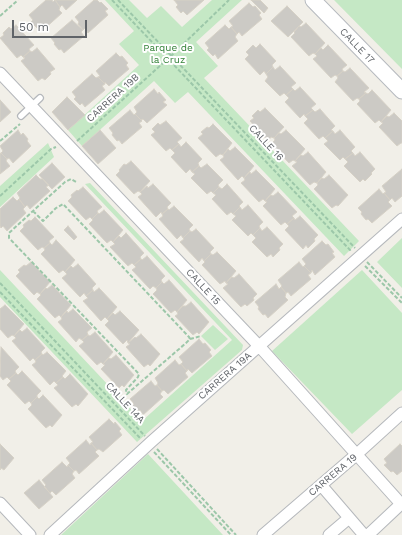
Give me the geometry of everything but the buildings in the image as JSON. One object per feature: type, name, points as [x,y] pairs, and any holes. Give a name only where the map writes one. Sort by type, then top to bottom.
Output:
[{"type":"street","name":"CALLE 17","points":[[313,0],[402,91]]},
{"type":"street","name":"CALLE 15","points":[[0,73],[35,102],[67,143],[259,346],[402,505]]},
{"type":"street","name":"CARRERA 19A","points":[[50,535],[149,444],[402,219]]},
{"type":"street","name":"CARRERA 19","points":[[263,535],[402,413]]},
{"type":"street","points":[[321,485],[364,535]]},
{"type":"street","points":[[0,504],[30,535]]},
{"type":"street","points":[[368,535],[402,505]]},
{"type":"street","points":[[329,535],[349,518]]},
{"type":"lane","points":[[20,116],[35,102]]},
{"type":"path","points":[[0,16],[18,0]]},
{"type":"path","points":[[112,0],[359,257],[402,304]]},
{"type":"path","name":"CALLE 16","points":[[118,0],[172,55],[359,257],[402,298]]},
{"type":"path","name":"CARRERA 19B","points":[[0,196],[51,149],[67,143],[78,141],[168,59],[229,0]]},
{"type":"path","points":[[0,141],[22,123],[20,116]]},
{"type":"path","points":[[76,182],[71,179],[65,182],[9,233],[9,238],[139,374],[126,390],[127,394],[190,339],[202,336]]},
{"type":"path","points":[[33,210],[43,221],[62,204],[190,339]]},
{"type":"path","name":"CALLE 14A","points":[[0,283],[149,444],[236,535]]},
{"type":"path","points":[[0,292],[149,444],[230,535]]},
{"type":"green space","name":"Parque de la Cruz","points":[[105,0],[129,0],[147,18],[161,6],[182,27],[212,0],[242,0],[196,42],[218,66],[204,78],[359,241],[344,256],[188,92],[175,103],[154,81],[82,146],[68,130],[139,65],[119,44],[134,31]]},
{"type":"green space","points":[[334,0],[402,0],[402,69]]},
{"type":"green space","points":[[48,143],[54,157],[0,207],[0,186]]},
{"type":"green space","points":[[90,183],[243,345],[242,350],[137,442],[0,297],[0,270],[142,421],[232,340],[85,184]]},
{"type":"green space","points":[[402,238],[402,288],[377,262]]},
{"type":"green space","points":[[362,270],[402,313],[402,390],[352,434],[272,351]]},
{"type":"green space","points":[[213,325],[228,339],[215,350],[201,336]]},
{"type":"green space","points":[[148,454],[223,535],[61,535]]}]
